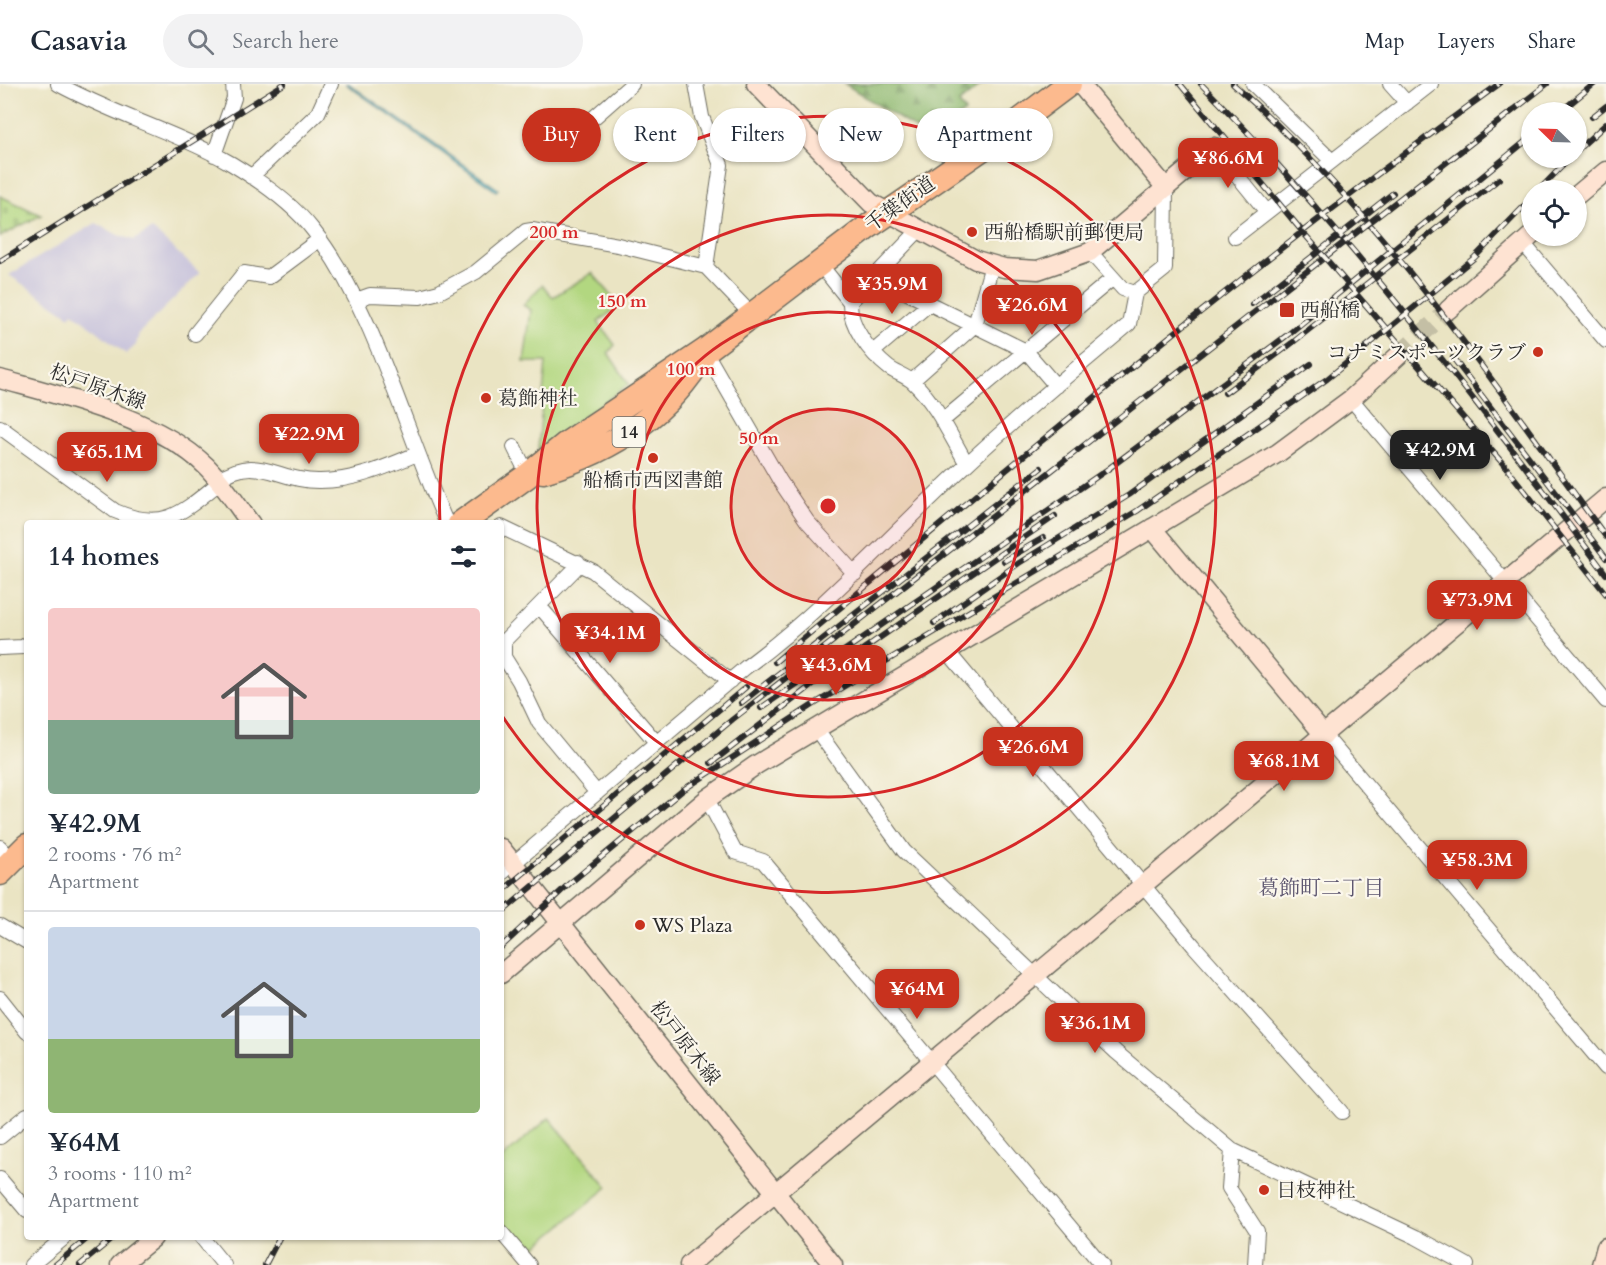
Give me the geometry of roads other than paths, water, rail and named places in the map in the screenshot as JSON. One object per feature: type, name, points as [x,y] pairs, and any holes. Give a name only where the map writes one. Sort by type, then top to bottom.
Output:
[{"type":"highway","name":"千葉街道","points":[[476,520],[525,471],[596,451],[654,415],[689,378],[705,351],[751,314],[887,212],[993,141],[1069,84]]},
{"type":"street","points":[[58,84],[214,154],[251,177],[280,199],[320,238],[356,300],[445,520]]},
{"type":"street","points":[[214,154],[234,98],[233,84]]},
{"type":"street","points":[[251,177],[318,113],[331,84]]},
{"type":"street","points":[[601,111],[632,84]]},
{"type":"street","points":[[696,84],[702,117],[721,165],[706,267]]},
{"type":"street","points":[[756,84],[868,200],[976,260],[992,265],[1022,271],[1038,270],[1090,252],[1214,147],[1267,212]]},
{"type":"street","points":[[1080,84],[1166,188],[1165,269],[1135,292],[1126,292],[1090,252]]},
{"type":"street","points":[[1253,84],[1332,161]]},
{"type":"street","points":[[1390,84],[1407,103]]},
{"type":"street","points":[[1234,237],[1431,84]]},
{"type":"street","points":[[1587,187],[1606,171]]},
{"type":"street","points":[[850,302],[920,228]]},
{"type":"street","points":[[356,300],[370,295],[420,297],[439,292],[467,278],[526,231],[532,230],[618,245],[706,267],[751,314]]},
{"type":"street","points":[[195,334],[244,273],[269,277],[320,238]]},
{"type":"street","points":[[1448,310],[1521,244]]},
{"type":"street","points":[[1532,246],[1606,341]]},
{"type":"street","points":[[819,263],[850,302],[853,324],[888,368],[912,381],[942,421],[967,464]]},
{"type":"street","points":[[912,381],[975,326],[992,265]]},
{"type":"street","points":[[875,277],[1026,351],[1056,386]]},
{"type":"street","points":[[942,421],[1113,278]]},
{"type":"street","points":[[507,868],[656,742],[779,643],[855,574],[967,464],[1129,324],[1135,292]]},
{"type":"street","points":[[874,351],[929,304]]},
{"type":"street","points":[[705,351],[785,489],[807,521],[855,574]]},
{"type":"street","points":[[504,971],[707,800],[816,729],[1278,453],[1351,399],[1399,355]]},
{"type":"street","name":"松戸原木線","points":[[0,379],[74,399],[149,429],[189,452],[219,481],[248,520]]},
{"type":"street","points":[[1351,399],[1606,701]]},
{"type":"street","points":[[0,427],[115,511],[135,520]]},
{"type":"street","points":[[514,447],[525,471]]},
{"type":"street","points":[[163,520],[193,504],[240,466],[272,470],[296,480],[348,479],[383,469],[417,454]]},
{"type":"street","points":[[689,1265],[1035,978],[1606,498]]},
{"type":"street","points":[[504,528],[593,571],[730,681]]},
{"type":"street","points":[[1152,528],[1606,1068]]},
{"type":"street","points":[[578,562],[575,569],[540,607],[504,641],[504,657],[519,681],[539,723],[597,793]]},
{"type":"street","points":[[540,607],[656,742]]},
{"type":"street","points":[[0,648],[24,646]]},
{"type":"street","points":[[947,651],[1144,886],[1342,1112]]},
{"type":"street","points":[[816,729],[904,851],[1035,978],[1116,1052],[1232,1150],[1416,1237],[1467,1265]]},
{"type":"street","points":[[707,800],[735,852],[763,861],[1102,1265]]},
{"type":"street","name":"松戸原木線","points":[[507,868],[561,922],[774,1195],[833,1265]]},
{"type":"street","points":[[0,926],[24,940]]},
{"type":"street","points":[[0,998],[24,1028]]},
{"type":"street","points":[[0,1137],[24,1117]]},
{"type":"street","points":[[1232,1150],[1229,1188],[1257,1231],[1255,1265]]},
{"type":"street","points":[[0,1179],[24,1207]]},
{"type":"street","points":[[504,1236],[529,1265]]},
{"type":"street","points":[[31,1265],[56,1240]]},
{"type":"street","points":[[120,1265],[151,1240]]},
{"type":"street","points":[[204,1240],[225,1265]]},
{"type":"street","points":[[1601,1265],[1606,1247]]},
{"type":"water","points":[[346,84],[349,84],[498,189],[496,191]]},
{"type":"tunnel","points":[[1399,355],[1448,310]]},
{"type":"railway","points":[[0,261],[284,84]]},
{"type":"railway","points":[[1180,84],[1301,230],[1505,466],[1606,594]]},
{"type":"railway","points":[[1201,84],[1310,200],[1362,261],[1462,384],[1606,574]]},
{"type":"railway","points":[[1233,84],[1287,134],[1337,187],[1432,300],[1606,537]]},
{"type":"railway","points":[[775,662],[1223,294],[1499,84]]},
{"type":"railway","points":[[504,910],[733,719],[1547,84]]},
{"type":"railway","points":[[1572,102],[1594,84]]},
{"type":"railway","points":[[1592,117],[1606,106]]},
{"type":"railway","points":[[1587,141],[1606,124]]},
{"type":"railway","points":[[761,708],[1108,469],[1286,336],[1521,145]]},
{"type":"railway","points":[[1549,180],[1560,168]]},
{"type":"railway","points":[[1225,393],[1292,343],[1499,179]]},
{"type":"railway","points":[[1252,304],[1393,193]]},
{"type":"railway","points":[[504,944],[570,883],[683,790],[816,703],[1137,511],[1327,379],[1474,258],[1521,209]]},
{"type":"railway","points":[[1453,358],[1606,558]]},
{"type":"railway","points":[[934,623],[1019,563],[1129,495],[1311,364]]},
{"type":"railway","points":[[741,703],[1041,468]]},
{"type":"railway","points":[[711,763],[816,682],[1055,516]]},
{"type":"railway","points":[[1004,561],[1043,538]]},
{"type":"railway","points":[[504,889],[746,687]]},
{"type":"railway","points":[[55,1265],[86,1240]]},
{"type":"railway","points":[[80,1265],[111,1240]]},
{"type":"railway","points":[[265,1265],[278,1240]]},
{"type":"place","name":"西船橋駅前郵便局","points":[[972,232]]},
{"type":"place","name":"西船橋","points":[[1287,310]]},
{"type":"place","name":"コナミスポーツクラブ","points":[[1538,352]]},
{"type":"place","name":"葛飾神社","points":[[486,398]]},
{"type":"place","name":"船橋市西図書館","points":[[653,458]]},
{"type":"place","name":"WS Plaza","points":[[640,925]]},
{"type":"place","name":"日枝神社","points":[[1264,1190]]},
{"type":"district","name":"葛飾町二丁目","points":[[1321,888]]}]
